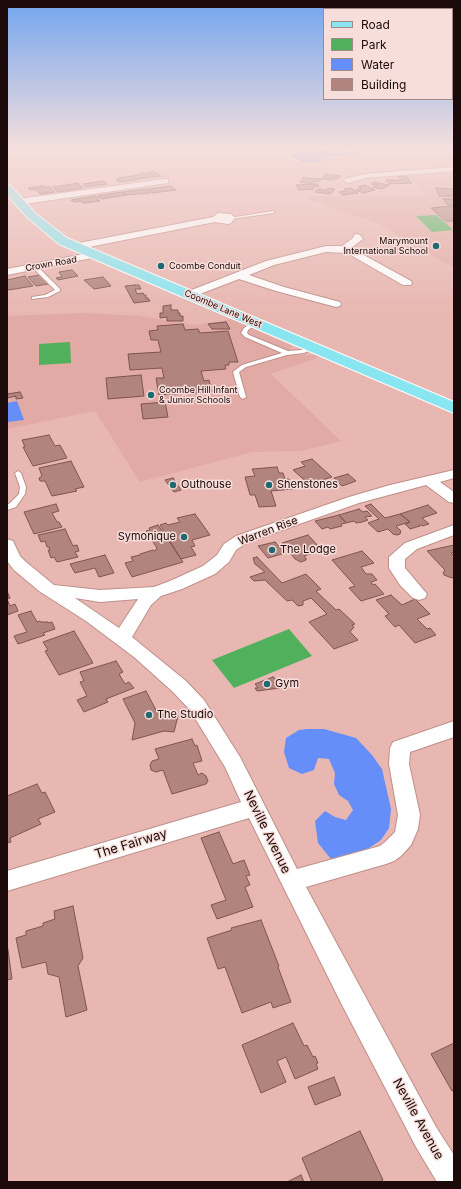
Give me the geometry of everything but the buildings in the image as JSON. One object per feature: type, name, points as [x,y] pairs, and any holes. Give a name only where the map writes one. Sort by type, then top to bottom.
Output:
[{"type":"main road","name":"Coombe Lane West","points":[[20,204],[55,236],[74,246],[454,408]]},
{"type":"street","points":[[74,246],[216,219],[225,221],[230,220],[231,218]]},
{"type":"street","points":[[344,249],[358,239],[357,237]]},
{"type":"street","points":[[188,295],[270,263],[317,250],[344,249],[407,283]]},
{"type":"street","name":"Crown Road","points":[[7,272],[94,255]]},
{"type":"street","points":[[239,275],[274,287],[336,304]]},
{"type":"street","name":"Warren Rise","points":[[45,587],[66,592],[100,596],[155,592],[176,585],[209,570],[223,558],[230,547],[242,539],[354,500],[454,474]]},
{"type":"street","points":[[429,480],[454,499]]},
{"type":"street","points":[[419,594],[406,581],[397,568],[398,556],[411,546],[454,530]]},
{"type":"street","name":"Neville Avenue","points":[[7,544],[13,558],[20,566],[45,587],[87,613],[122,638],[157,666],[197,705],[232,763],[291,881],[426,1137],[454,1182]]},
{"type":"street","points":[[122,638],[145,601],[155,592]]},
{"type":"street","points":[[291,881],[386,854],[394,849],[403,838],[407,829],[409,815],[399,764],[400,748],[454,729]]},
{"type":"street","name":"The Fairway","points":[[7,881],[254,807]]},
{"type":"lane","points":[[231,218],[273,212]]},
{"type":"lane","points":[[34,298],[46,296],[58,290],[35,267]]},
{"type":"lane","points":[[255,323],[247,327],[244,333],[247,336],[287,353]]},
{"type":"lane","points":[[243,397],[236,372],[244,366],[287,353],[302,352],[313,347]]},
{"type":"lane","points":[[7,508],[13,505],[22,494],[23,487],[18,473]]},
{"type":"shaded area","name":"Marymount International School","points":[[323,204],[454,204],[454,268],[381,225]]},
{"type":"shaded area","name":"Coombe Hill Infant & Junior Schools","points":[[84,313],[139,316],[195,325],[232,319],[292,346],[290,352],[297,355],[314,355],[319,357],[271,374],[341,441],[302,451],[252,452],[140,482],[95,411],[7,429],[7,316]]},
{"type":"green space","points":[[437,215],[453,230],[432,232],[416,216]]},
{"type":"green space","points":[[70,342],[71,363],[39,365],[39,344]]},
{"type":"green space","points":[[289,629],[312,656],[234,688],[212,660]]},
{"type":"water","points":[[17,401],[24,420],[8,422],[7,403]]},
{"type":"water","points":[[324,729],[356,738],[372,755],[382,769],[391,809],[389,828],[381,840],[366,850],[331,859],[318,843],[315,821],[325,811],[335,817],[346,820],[353,810],[348,801],[339,795],[334,784],[335,773],[329,759],[318,758],[314,770],[302,774],[289,768],[284,752],[286,738],[299,730]]},
{"type":"place","name":"Marymount International School","points":[[436,246]]},
{"type":"place","name":"Coombe Conduit","points":[[161,266]]},
{"type":"place","name":"Coombe Hill Infant & Junior Schools","points":[[151,395]]},
{"type":"place","name":"Outhouse","points":[[173,485]]},
{"type":"place","name":"Shenstones","points":[[269,485]]},
{"type":"place","name":"Symonique","points":[[184,537]]},
{"type":"place","name":"The Lodge","points":[[272,550]]},
{"type":"place","name":"Gym","points":[[267,684]]},
{"type":"place","name":"The Studio","points":[[149,715]]}]
